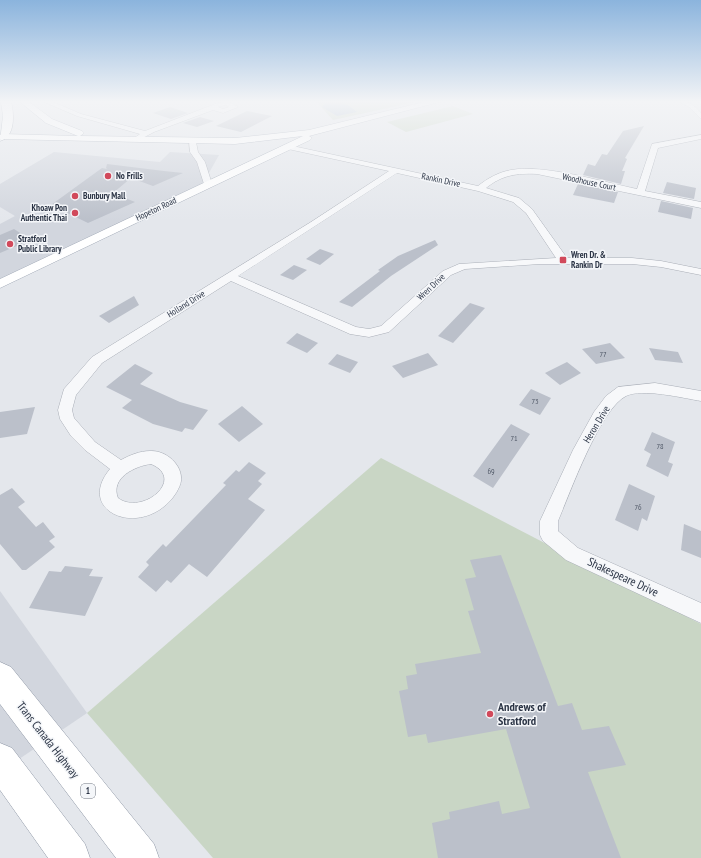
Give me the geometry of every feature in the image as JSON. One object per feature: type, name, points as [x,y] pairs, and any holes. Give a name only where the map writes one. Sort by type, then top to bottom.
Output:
[{"type":"highway","points":[[0,150],[5,142],[4,141]]},
{"type":"highway","name":"Trans Canada Highway","points":[[17,701],[140,858]]},
{"type":"highway","points":[[0,760],[70,858]]},
{"type":"main road","points":[[165,141],[233,141]]},
{"type":"main road","name":"Hopeton Road","points":[[0,284],[208,184],[291,147],[300,141]]},
{"type":"street","points":[[640,192],[655,146],[680,141]]},
{"type":"street","points":[[192,142],[194,152],[202,162],[208,184]]},
{"type":"street","name":"Rankin Drive","points":[[291,147],[480,189],[516,200],[529,211],[563,260]]},
{"type":"street","name":"Holland Drive","points":[[120,468],[90,446],[76,432],[67,419],[65,410],[69,393],[97,360],[314,224],[396,170]]},
{"type":"street","name":"Woodhouse Court","points":[[480,189],[491,179],[501,174],[528,171],[547,173],[701,205]]},
{"type":"street","name":"Wren Drive","points":[[230,276],[354,331],[369,333],[385,329],[447,273],[463,266],[563,260],[632,261],[661,264],[701,272]]},
{"type":"street","name":"Heron Drive","points":[[549,535],[549,521],[581,450],[599,416],[611,400],[623,391],[654,388],[701,396]]},
{"type":"street","name":"Shakespeare Drive","points":[[549,535],[572,554],[701,613]]},
{"type":"shaded area","points":[[54,152],[160,162],[170,152],[219,155],[201,187],[0,287],[0,224],[15,216],[0,207],[0,184]]},
{"type":"shaded area","points":[[0,591],[87,713],[0,772]]},
{"type":"green space","points":[[381,458],[701,624],[701,858],[213,858],[87,713]]},
{"type":"building","points":[[616,141],[635,141],[625,158],[627,159],[622,171],[625,171],[621,184],[583,175],[588,164],[595,166],[602,154],[607,155]]},
{"type":"building","name":"Bunbury Mall","points":[[107,164],[183,173],[153,186],[131,178],[113,193],[135,202],[88,223],[51,205],[102,168],[107,169]]},
{"type":"building","points":[[667,182],[696,188],[694,199],[663,193]]},
{"type":"building","points":[[578,184],[618,192],[614,203],[573,195]]},
{"type":"building","points":[[661,201],[693,208],[691,219],[658,212]]},
{"type":"building","name":"Stratford Public Library","points":[[14,229],[31,240],[0,253],[0,235]]},
{"type":"building","points":[[435,240],[438,245],[391,276],[352,307],[339,302],[380,271],[378,270],[398,256]]},
{"type":"building","points":[[320,249],[334,254],[320,265],[306,259]]},
{"type":"building","points":[[294,265],[307,270],[293,280],[280,275]]},
{"type":"building","points":[[134,296],[139,305],[109,323],[99,316]]},
{"type":"building","points":[[470,303],[485,308],[453,343],[438,336]]},
{"type":"building","points":[[297,333],[318,343],[307,353],[286,343]]},
{"type":"building","points":[[610,343],[625,358],[596,364],[582,349]]},
{"type":"building","points":[[649,348],[678,352],[683,363],[655,360]]},
{"type":"building","points":[[428,353],[438,365],[403,378],[392,366]]},
{"type":"building","points":[[337,354],[358,362],[350,373],[328,364]]},
{"type":"building","points":[[567,362],[581,373],[560,385],[545,373]]},
{"type":"building","points":[[135,364],[153,373],[140,384],[180,402],[208,410],[193,430],[185,428],[182,432],[153,424],[122,408],[132,400],[106,387]]},
{"type":"building","points":[[531,389],[551,398],[540,415],[519,405]]},
{"type":"building","points":[[242,406],[263,424],[239,442],[218,424]]},
{"type":"building","points":[[35,407],[27,434],[0,438],[0,412]]},
{"type":"building","points":[[511,424],[530,434],[493,488],[473,476]]},
{"type":"building","points":[[652,432],[675,442],[668,462],[673,464],[668,477],[646,466],[651,454],[644,450]]},
{"type":"building","points":[[249,462],[266,473],[258,481],[262,484],[248,499],[265,510],[207,577],[189,564],[171,583],[167,580],[156,592],[138,577],[149,565],[146,562],[163,544],[166,547],[226,485],[223,483],[236,470],[239,472]]},
{"type":"building","points":[[629,484],[655,496],[647,521],[642,518],[638,531],[615,520]]},
{"type":"building","points":[[12,488],[25,502],[18,507],[36,527],[43,522],[55,537],[49,541],[55,547],[26,570],[22,570],[0,544],[0,495]]},
{"type":"building","points":[[684,524],[701,531],[701,558],[681,550]]},
{"type":"building","name":"Andrews of Stratford","points":[[501,555],[558,706],[572,703],[582,730],[609,726],[626,765],[588,772],[621,858],[438,858],[432,823],[450,819],[449,812],[499,801],[502,814],[530,808],[506,729],[428,743],[426,734],[408,737],[399,691],[408,689],[406,676],[417,674],[415,664],[481,653],[468,611],[474,610],[465,579],[476,577],[470,560]]},
{"type":"building","points":[[65,566],[93,569],[89,576],[103,577],[85,616],[29,608],[49,571],[61,572]]},
{"type":"place","name":"No Frills","points":[[108,176]]},
{"type":"place","name":"Bunbury Mall","points":[[75,196]]},
{"type":"place","name":"Khoaw Pon Authentic Thai","points":[[75,213]]},
{"type":"place","name":"Stratford Public Library","points":[[10,244]]},
{"type":"place","name":"Wren Dr. & Rankin Dr","points":[[563,260]]},
{"type":"place","name":"Andrews of Stratford","points":[[490,714]]}]
